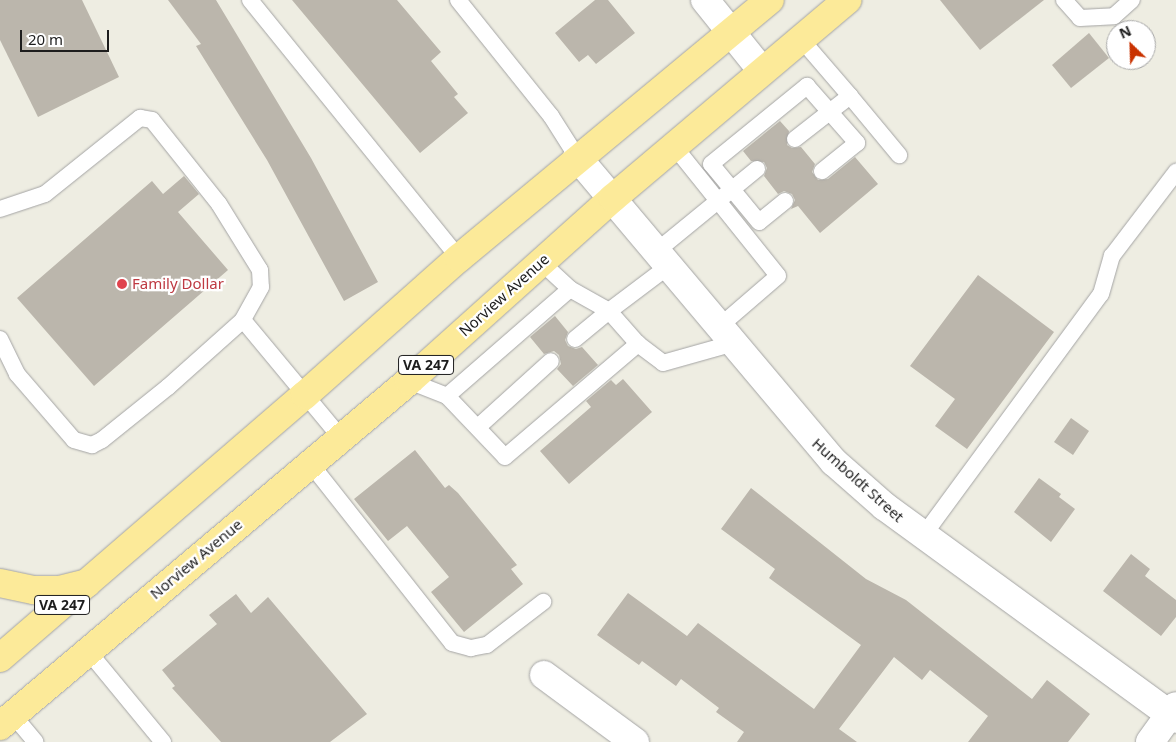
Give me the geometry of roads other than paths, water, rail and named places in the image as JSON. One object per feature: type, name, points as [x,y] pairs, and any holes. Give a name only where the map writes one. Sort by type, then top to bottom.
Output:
[{"type":"main road","name":"VA 247","points":[[0,658],[306,395],[459,258],[577,157],[770,0]]},
{"type":"main road","name":"Norview Avenue","points":[[6,720],[340,437],[409,381],[540,261],[847,0]]},
{"type":"main road","points":[[0,583],[34,590],[59,590],[89,582]]},
{"type":"street","points":[[705,0],[762,71]]},
{"type":"street","name":"Humboldt Street","points":[[577,157],[664,257],[834,462],[884,506],[923,536],[1174,713]]},
{"type":"street","points":[[544,675],[635,742]]},
{"type":"street","points":[[1150,742],[1174,713]]},
{"type":"lane","points":[[250,0],[459,258]]},
{"type":"lane","points":[[458,0],[551,116],[577,157]]},
{"type":"lane","points":[[1064,0],[1080,18],[1114,16],[1132,0]]},
{"type":"lane","points":[[801,39],[899,155]]},
{"type":"lane","points":[[785,201],[759,222],[711,164],[807,86],[857,143],[822,171]]},
{"type":"lane","points":[[795,138],[850,96]]},
{"type":"lane","points":[[0,209],[45,194],[140,118],[152,120],[219,204],[260,270],[261,286],[242,320],[160,393],[102,440],[92,445],[74,440],[61,426],[17,374],[0,340]]},
{"type":"lane","points":[[540,261],[570,290],[609,311],[638,344],[663,364],[727,334],[778,276],[674,146]]},
{"type":"lane","points":[[575,339],[609,311],[664,257],[717,200],[757,169]]},
{"type":"lane","points":[[923,536],[1101,294],[1112,256],[1176,172]]},
{"type":"lane","points":[[447,396],[570,290]]},
{"type":"lane","points":[[242,320],[340,437]]},
{"type":"lane","points":[[409,381],[447,396],[505,457],[638,344]]},
{"type":"lane","points":[[478,427],[551,361]]},
{"type":"lane","points":[[310,463],[452,643],[471,648],[487,645],[543,602]]},
{"type":"lane","points":[[88,650],[163,742]]},
{"type":"lane","points":[[6,720],[36,742]]},
{"type":"place","name":"Family Dollar","points":[[122,284]]}]
